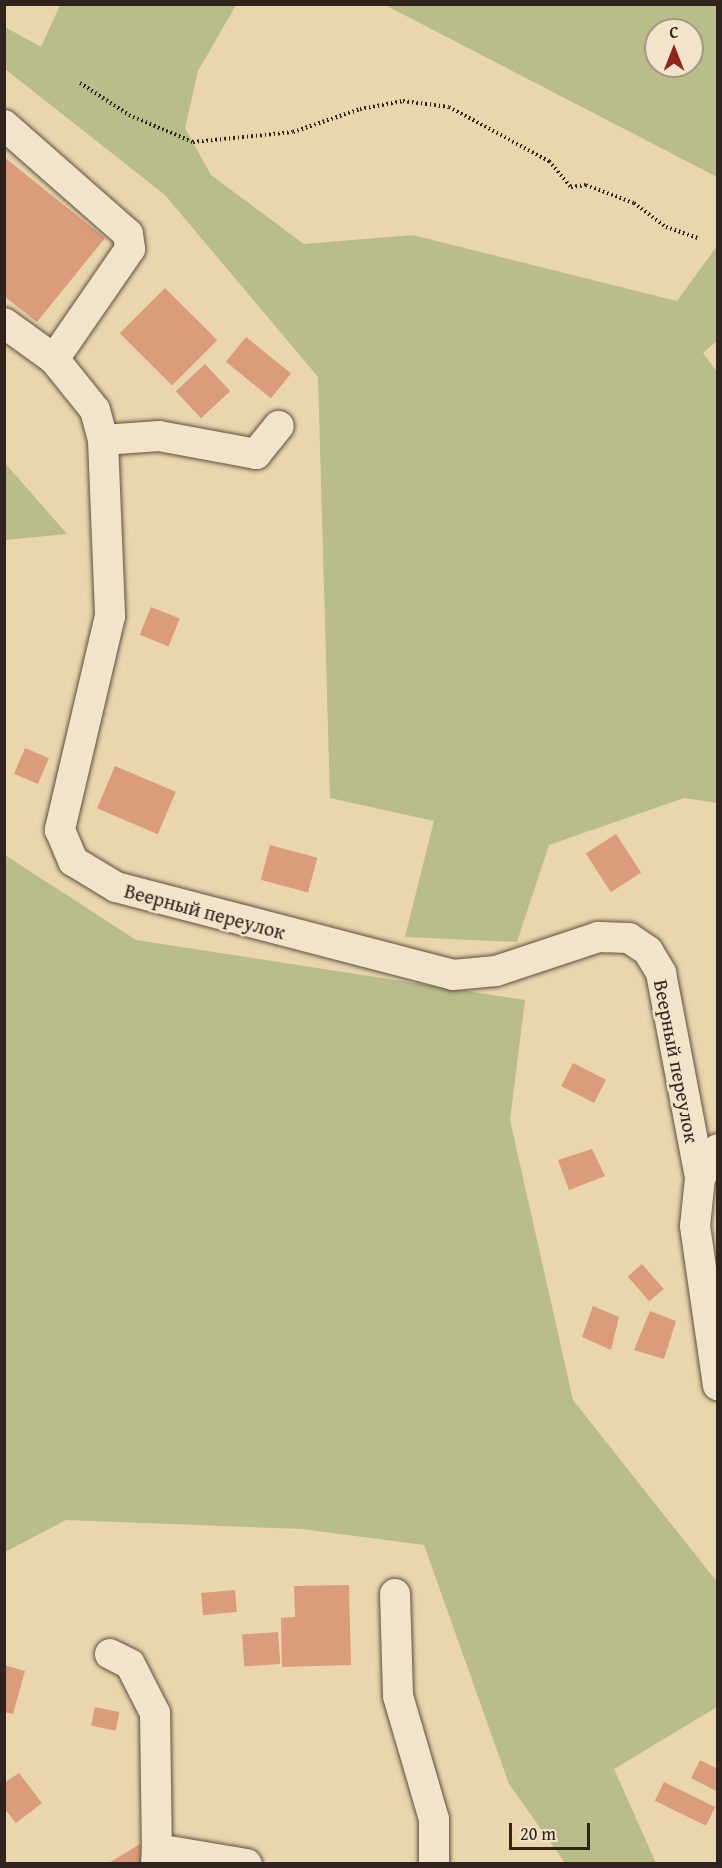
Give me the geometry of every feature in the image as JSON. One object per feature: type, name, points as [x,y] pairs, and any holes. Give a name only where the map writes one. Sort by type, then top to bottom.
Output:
[{"type":"street","points":[[4,125],[128,234],[130,249],[54,359]]},
{"type":"street","name":"Веерный переулок","points":[[4,323],[54,359],[95,410],[103,440],[110,616],[60,830],[73,861],[116,888],[453,975],[496,971],[598,936],[629,938],[648,951],[661,973],[700,1178]]},
{"type":"street","points":[[103,440],[159,436],[256,454],[279,426]]},
{"type":"street","points":[[717,1149],[700,1178],[695,1226],[717,1385]]},
{"type":"street","points":[[395,1594],[398,1696],[434,1819],[434,1863]]},
{"type":"street","points":[[111,1654],[130,1664],[155,1713],[156,1856],[248,1863]]},
{"type":"path","points":[[80,83],[129,115],[193,142],[293,132],[360,109],[403,101],[449,107],[549,161],[571,187],[586,185],[634,203],[666,227],[698,238]]},
{"type":"green space","points":[[60,5],[236,5],[198,71],[185,128],[211,175],[304,244],[413,235],[677,301],[717,246],[717,341],[703,353],[718,373],[717,803],[684,798],[549,845],[517,942],[405,937],[434,821],[330,798],[318,377],[165,195],[5,69],[5,27],[41,47]]},
{"type":"green space","points":[[385,5],[717,5],[717,177]]},
{"type":"green space","points":[[5,463],[67,534],[5,540]]},
{"type":"green space","points":[[5,855],[136,940],[525,1000],[510,1120],[573,1400],[717,1582],[717,1707],[614,1769],[656,1863],[565,1863],[509,1784],[424,1545],[302,1529],[66,1520],[5,1552]]},
{"type":"building","points":[[4,157],[105,238],[37,322],[4,296]]},
{"type":"building","points":[[165,288],[217,340],[172,386],[120,333]]},
{"type":"building","points":[[246,337],[291,374],[271,398],[226,362]]},
{"type":"building","points":[[205,364],[230,391],[201,418],[176,391]]},
{"type":"building","points":[[151,607],[180,619],[169,646],[140,635]]},
{"type":"building","points":[[25,748],[49,758],[38,784],[14,774]]},
{"type":"building","points":[[115,766],[176,792],[158,834],[97,808]]},
{"type":"building","points":[[616,834],[641,873],[611,892],[586,854]]},
{"type":"building","points":[[270,845],[317,858],[308,892],[261,880]]},
{"type":"building","points":[[573,1063],[606,1080],[594,1103],[561,1086]]},
{"type":"building","points":[[592,1149],[605,1176],[569,1190],[558,1160]]},
{"type":"building","points":[[642,1264],[664,1289],[649,1301],[628,1276]]},
{"type":"building","points":[[593,1306],[619,1317],[611,1350],[582,1337]]},
{"type":"building","points":[[650,1311],[676,1321],[664,1359],[634,1350]]},
{"type":"building","points":[[349,1585],[351,1665],[282,1667],[281,1618],[295,1617],[294,1586]]},
{"type":"building","points":[[235,1590],[237,1612],[203,1615],[201,1593]]},
{"type":"building","points":[[278,1632],[280,1664],[244,1666],[242,1635]]},
{"type":"building","points":[[4,1665],[25,1671],[13,1714],[4,1712]]},
{"type":"building","points":[[95,1707],[119,1712],[116,1731],[91,1726]]},
{"type":"building","points":[[700,1760],[718,1769],[718,1792],[691,1778]]},
{"type":"building","points":[[19,1773],[42,1803],[16,1823],[4,1808],[4,1783]]},
{"type":"building","points":[[664,1782],[715,1807],[706,1826],[655,1801]]},
{"type":"building","points":[[140,1844],[142,1864],[107,1864]]}]
